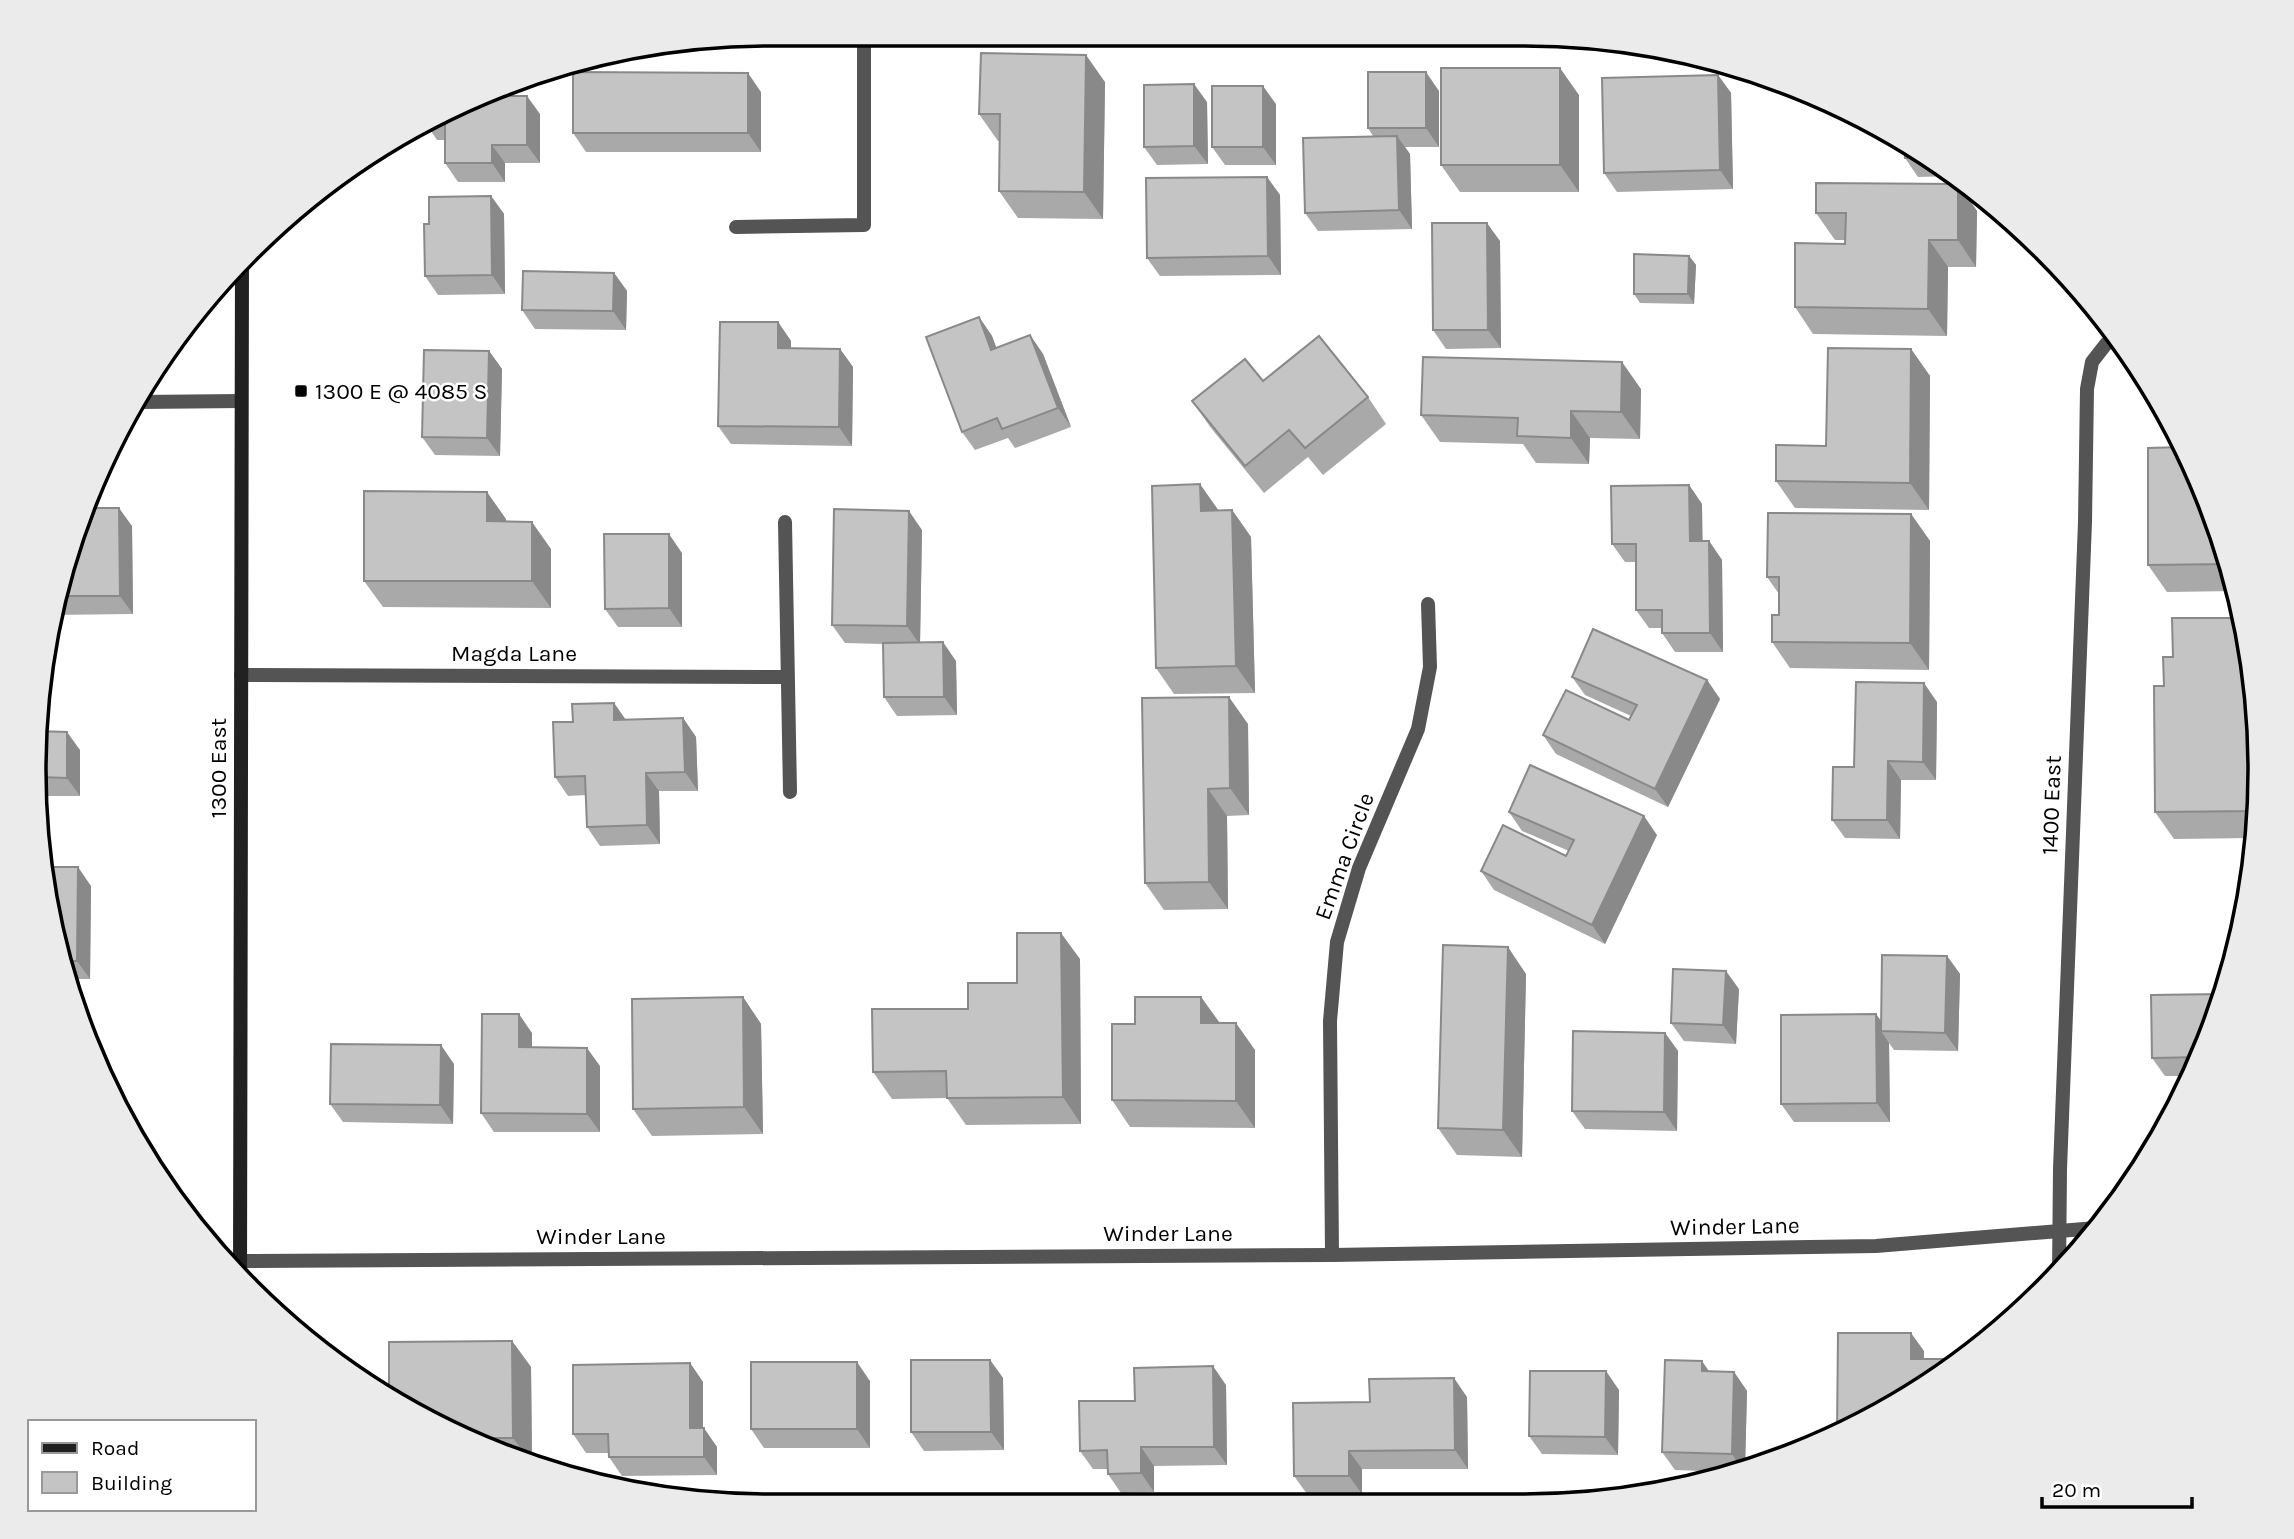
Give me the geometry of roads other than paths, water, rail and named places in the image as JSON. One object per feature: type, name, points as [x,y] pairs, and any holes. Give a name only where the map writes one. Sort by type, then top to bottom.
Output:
[{"type":"main road","name":"1300 East","points":[[240,1261],[242,275]]},
{"type":"street","points":[[736,227],[864,225],[864,46]]},
{"type":"street","name":"1400 East","points":[[2059,1257],[2085,522],[2087,389],[2092,362],[2109,344]]},
{"type":"street","points":[[145,402],[241,401]]},
{"type":"street","points":[[785,522],[790,792]]},
{"type":"street","name":"Emma Circle","points":[[1332,1255],[1330,1021],[1337,942],[1359,868],[1418,729],[1430,667],[1428,604]]},
{"type":"street","name":"Magda Lane","points":[[241,675],[788,677]]},
{"type":"street","name":"Winder Lane","points":[[240,1261],[1332,1255],[1876,1246],[2083,1229]]},
{"type":"place","name":"1300 E @ 4085 S","points":[[301,391]]}]
